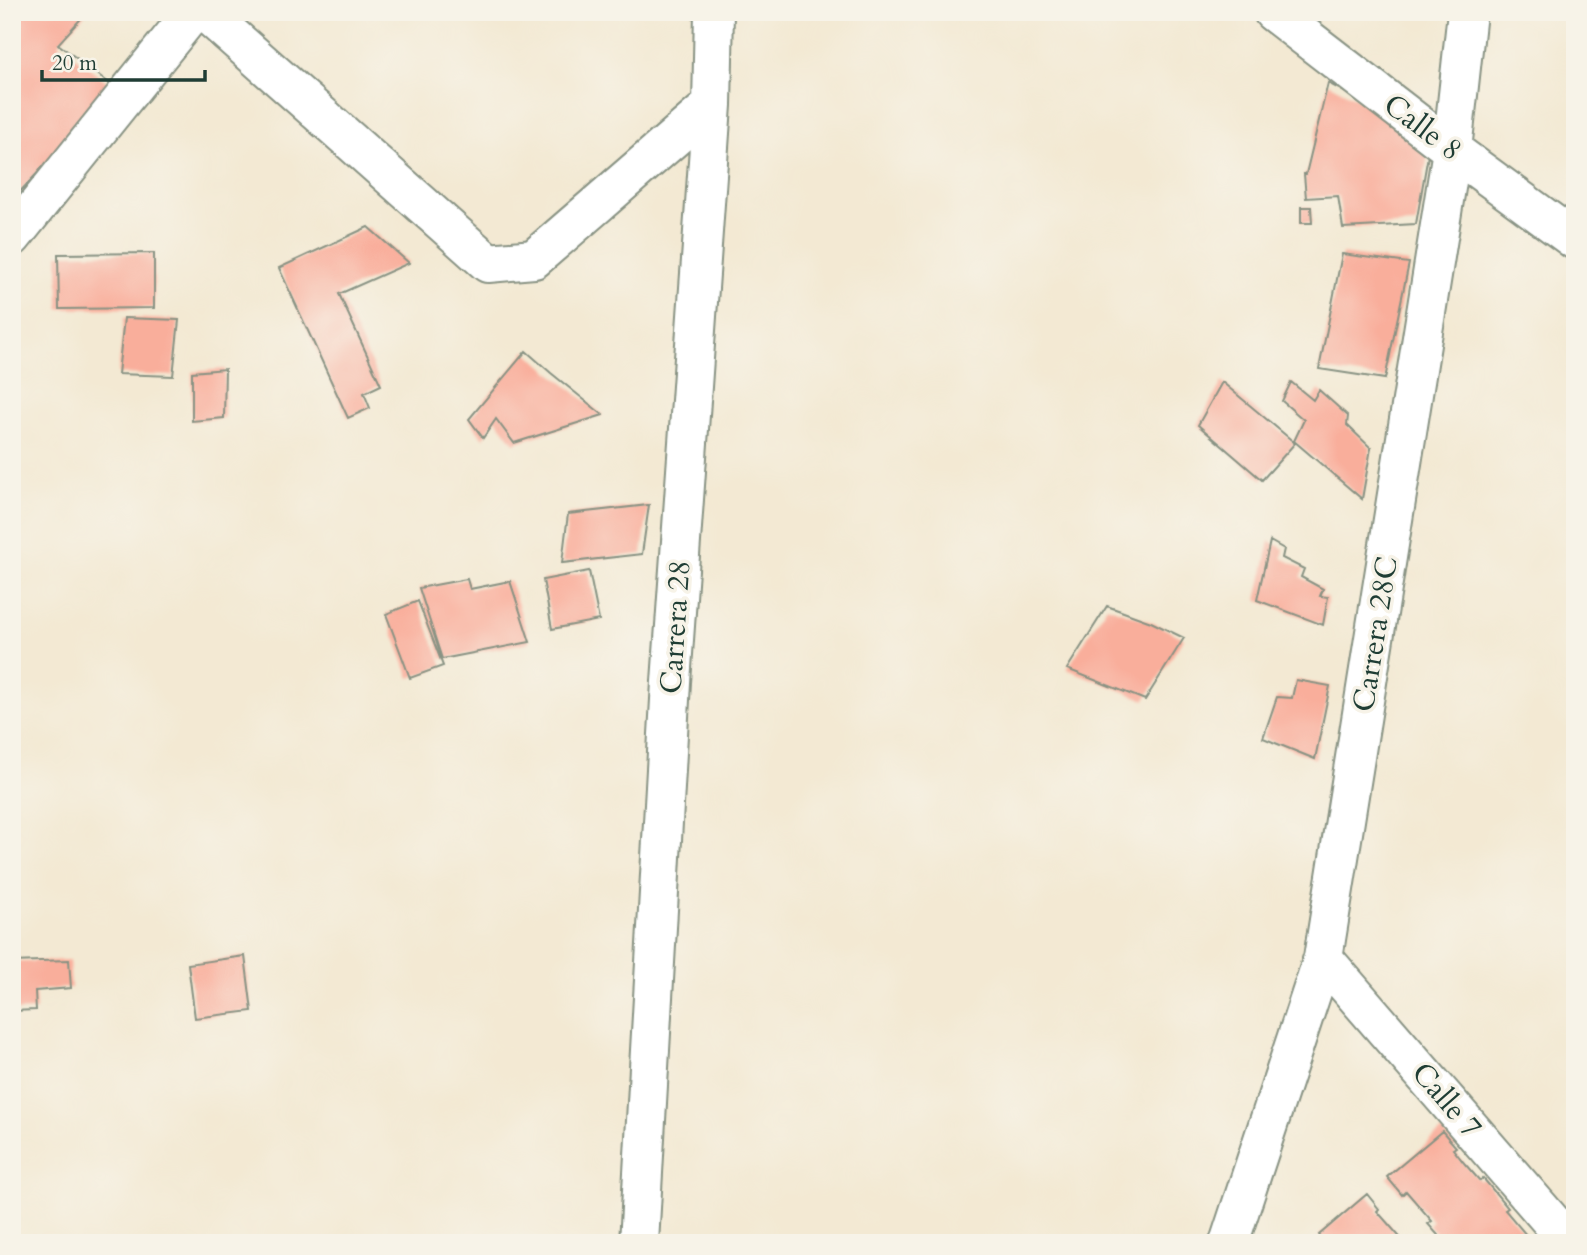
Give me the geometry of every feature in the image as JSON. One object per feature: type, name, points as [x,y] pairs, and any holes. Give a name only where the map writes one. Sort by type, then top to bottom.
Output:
[{"type":"street","points":[[12,237],[193,12]]},
{"type":"street","points":[[205,12],[488,263],[534,259],[712,105]]},
{"type":"street","name":"Carrera 28","points":[[639,1243],[671,682],[712,105],[714,12]]},
{"type":"street","name":"Calle 8","points":[[1273,12],[1452,150],[1575,240]]},
{"type":"street","name":"Carrera 28C","points":[[1229,1243],[1323,958],[1452,150],[1467,12]]},
{"type":"street","name":"Calle 7","points":[[1323,958],[1570,1243]]},
{"type":"building","points":[[12,12],[87,12],[58,44],[117,89],[12,200],[12,93],[18,87],[12,83]]},
{"type":"building","points":[[1328,83],[1431,138],[1416,224],[1343,228],[1338,196],[1306,198],[1304,174]]},
{"type":"building","points":[[1301,207],[1311,207],[1312,223],[1301,223]]},
{"type":"building","points":[[368,227],[409,263],[339,294],[381,385],[364,393],[370,408],[348,418],[279,268]]},
{"type":"building","points":[[154,253],[154,308],[59,309],[58,254]]},
{"type":"building","points":[[1342,254],[1409,263],[1385,379],[1319,369]]},
{"type":"building","points":[[124,318],[179,320],[173,376],[118,374]]},
{"type":"building","points":[[526,351],[603,415],[514,443],[496,419],[483,438],[469,419]]},
{"type":"building","points":[[225,369],[224,418],[192,421],[192,372]]},
{"type":"building","points":[[1222,382],[1295,443],[1262,480],[1198,425]]},
{"type":"building","points":[[1291,382],[1313,400],[1319,390],[1348,416],[1347,425],[1371,448],[1362,499],[1294,441],[1304,420],[1282,401]]},
{"type":"building","points":[[649,505],[642,554],[562,563],[568,514]]},
{"type":"building","points":[[1270,541],[1284,549],[1282,558],[1304,569],[1301,577],[1323,589],[1320,596],[1328,597],[1323,625],[1257,600]]},
{"type":"building","points":[[589,571],[599,620],[552,629],[543,580]]},
{"type":"building","points":[[467,579],[470,589],[510,581],[530,642],[442,659],[419,588]]},
{"type":"building","points":[[418,601],[443,666],[410,678],[386,614]]},
{"type":"building","points":[[1107,606],[1151,622],[1184,638],[1145,700],[1067,669]]},
{"type":"building","points":[[1296,680],[1330,686],[1315,759],[1263,738],[1277,697],[1292,698]]},
{"type":"building","points":[[245,956],[252,1011],[195,1018],[188,964]]},
{"type":"building","points":[[69,960],[71,988],[35,991],[36,1010],[12,1011],[12,962]]},
{"type":"building","points":[[1442,1131],[1456,1147],[1453,1149],[1465,1164],[1480,1181],[1483,1178],[1533,1243],[1445,1243],[1428,1224],[1432,1221],[1406,1191],[1402,1195],[1387,1177]]},
{"type":"building","points":[[1367,1194],[1379,1209],[1377,1211],[1405,1243],[1325,1243],[1319,1235]]}]
